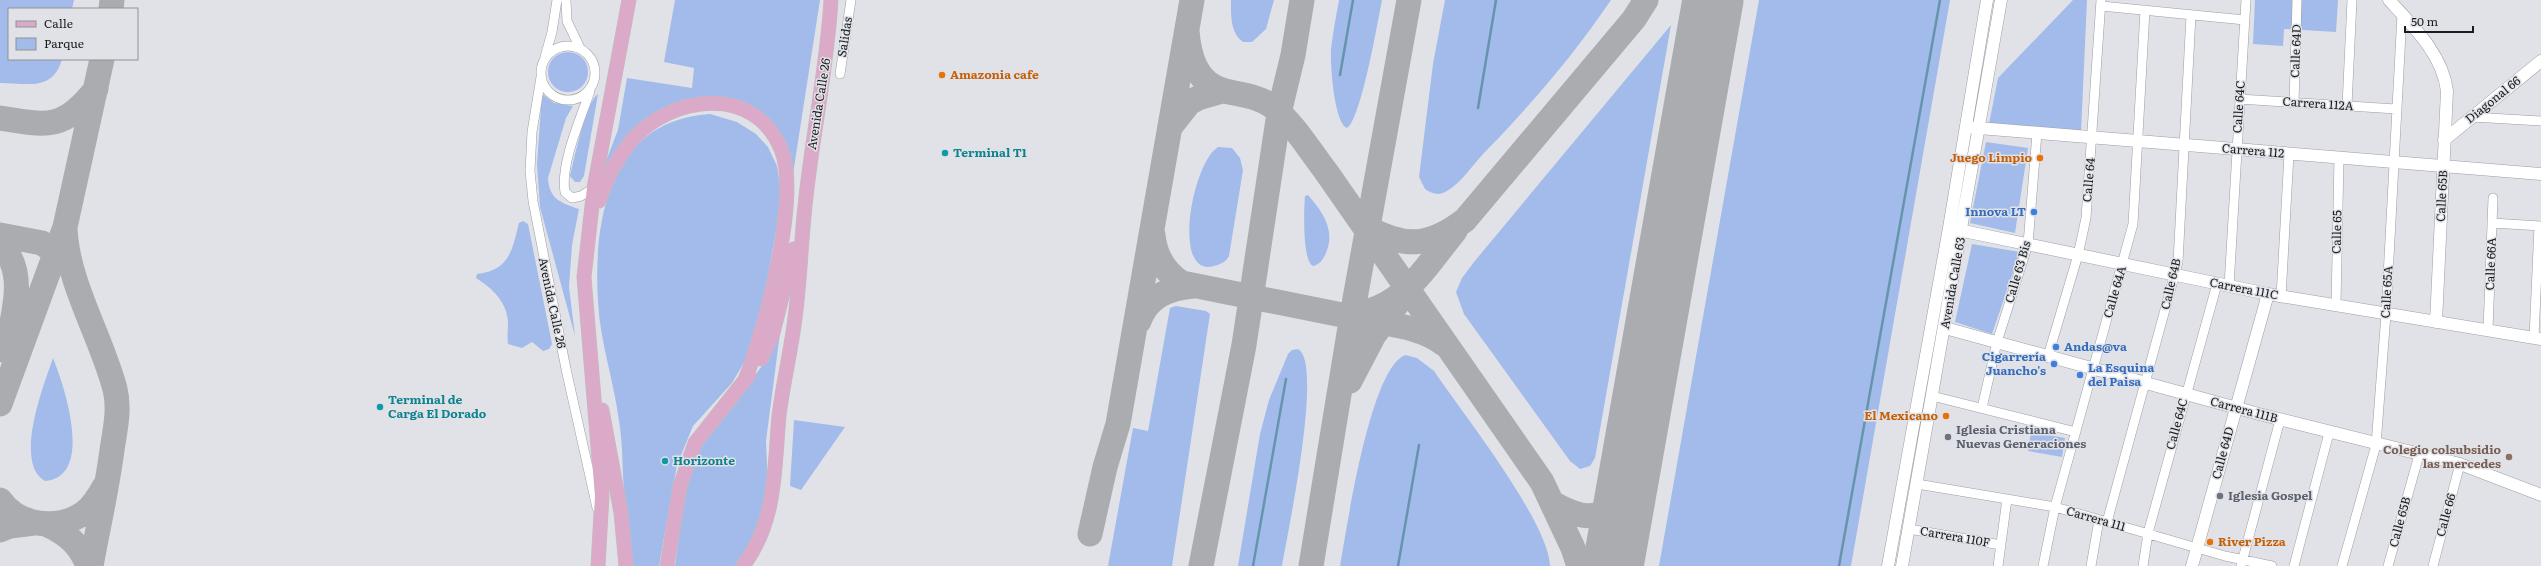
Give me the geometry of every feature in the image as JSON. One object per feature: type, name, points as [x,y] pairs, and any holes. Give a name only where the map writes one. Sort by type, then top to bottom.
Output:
[{"type":"main road","name":"Avenida Calle 26","points":[[598,566],[602,527],[602,496],[586,319],[584,277],[587,237],[594,188],[629,0]]},
{"type":"main road","name":"Avenida Calle 26","points":[[743,566],[759,540],[773,498],[777,467],[780,416],[795,318],[804,208],[813,135],[828,44],[831,0]]},
{"type":"main road","points":[[587,237],[602,190],[611,171],[632,140],[655,121],[683,108],[709,102],[734,106],[761,121],[781,149],[785,163],[787,199],[763,330],[744,382]]},
{"type":"main road","name":"Avenida Calle 26","points":[[667,566],[680,486],[689,456],[702,431],[761,360],[770,341],[804,208]]},
{"type":"main road","name":"Avenida Calle 26","points":[[586,319],[621,513],[626,566]]},
{"type":"street","points":[[557,0],[552,32],[544,59],[541,77],[547,90],[558,98],[576,99],[590,89]]},
{"type":"street","points":[[566,0],[566,21],[580,48],[588,54],[594,66],[594,80],[569,156],[564,186],[565,192],[572,198],[581,196],[594,188]]},
{"type":"street","name":"Salidas","points":[[840,74],[851,0]]},
{"type":"street","name":"Avenida Calle 63","points":[[1888,566],[1950,228],[1987,0]]},
{"type":"street","name":"Avenida Calle 63","points":[[1902,566],[1980,128],[2001,0]]},
{"type":"street","name":"Calle 64C","points":[[2143,566],[2148,533],[2185,394],[2223,285],[2236,149],[2246,0]]},
{"type":"street","name":"Calle 64D","points":[[2294,103],[2297,0]]},
{"type":"street","points":[[2347,106],[2352,0]]},
{"type":"street","name":"Calle 65B","points":[[2389,0],[2428,46],[2443,71],[2447,91],[2436,322]]},
{"type":"street","points":[[2101,3],[2145,10],[2245,20]]},
{"type":"street","name":"Calle 64","points":[[2048,356],[2078,255],[2086,218],[2101,3]]},
{"type":"street","name":"Calle 64A","points":[[2043,566],[2055,507],[2133,224],[2145,10]]},
{"type":"street","name":"Calle 65A","points":[[2342,566],[2376,445],[2386,314],[2402,14]]},
{"type":"street","name":"Calle 64B","points":[[2091,566],[2175,275],[2191,15]]},
{"type":"street","points":[[544,59],[556,48],[568,46],[580,48]]},
{"type":"street","name":"Diagonal 66","points":[[2444,140],[2539,64]]},
{"type":"street","name":"Avenida Calle 26","points":[[541,77],[532,132],[530,171],[533,200],[566,369],[602,527]]},
{"type":"street","name":"Carrera 112A","points":[[2239,99],[2396,110]]},
{"type":"street","points":[[2472,117],[2541,121]]},
{"type":"street","name":"Carrera 112","points":[[1966,128],[2541,174]]},
{"type":"street","name":"Calle 63 Bis","points":[[1982,408],[1996,342],[2028,244],[2037,133]]},
{"type":"street","points":[[2281,297],[2289,154]]},
{"type":"street","name":"Calle 65","points":[[2336,306],[2339,158]]},
{"type":"street","name":"Calle 66A","points":[[2488,330],[2493,198]]},
{"type":"street","points":[[2492,224],[2540,226],[2537,338]]},
{"type":"street","name":"Carrera 111C","points":[[1950,228],[2281,297],[2537,338]]},
{"type":"street","name":"Calle 64D","points":[[2192,566],[2268,294]]},
{"type":"street","name":"Carrera 111B","points":[[1945,328],[2329,433],[2460,464],[2541,495]]},
{"type":"street","points":[[1932,396],[2076,432]]},
{"type":"street","points":[[2242,563],[2280,420]]},
{"type":"street","points":[[2294,566],[2329,433]]},
{"type":"street","name":"Calle 65B","points":[[2388,566],[2418,455]]},
{"type":"street","name":"Calle 66","points":[[2433,566],[2460,464]]},
{"type":"street","name":"Carrera 111","points":[[1917,484],[2055,507],[2148,533],[2242,563],[2272,566]]},
{"type":"street","points":[[1998,566],[2007,499]]},
{"type":"street","name":"Carrera 110F","points":[[1909,529],[2001,545]]},
{"type":"green space","points":[[0,0],[74,0],[72,8],[8,8],[8,60],[62,60],[58,70],[46,81],[29,84],[0,83]]},
{"type":"green space","points":[[675,0],[820,0],[793,174],[769,123],[692,99],[680,101],[668,107],[596,187],[618,130],[627,78],[692,88],[694,68],[664,62]]},
{"type":"green space","points":[[1231,0],[1274,0],[1266,29],[1252,42],[1243,42],[1233,28]]},
{"type":"green space","points":[[1339,0],[1382,0],[1363,89],[1358,107],[1347,128],[1339,116],[1336,105],[1331,66],[1331,49]]},
{"type":"green space","points":[[1445,0],[1611,0],[1582,41],[1534,99],[1462,179],[1444,193],[1438,194],[1425,189],[1419,177],[1433,64]]},
{"type":"green space","points":[[1759,0],[1950,0],[1851,566],[1659,566]]},
{"type":"green space","points":[[2073,0],[2087,0],[2081,132],[1989,124],[1998,78]]},
{"type":"green space","points":[[2255,0],[2338,0],[2336,32],[2284,29],[2283,46],[2253,44]]},
{"type":"green space","points":[[1671,25],[1595,458],[1590,466],[1580,469],[1570,461],[1464,314],[1456,292],[1462,278],[1474,262]]},
{"type":"green space","points":[[568,52],[576,54],[582,58],[586,64],[588,72],[586,80],[582,86],[576,90],[568,92],[560,90],[554,86],[550,80],[548,72],[550,64],[554,58],[560,54]]},
{"type":"green space","points":[[542,94],[554,103],[573,106],[566,118],[548,178],[551,191],[557,199],[567,205],[579,209],[572,245],[569,287],[575,336],[540,207],[537,164]]},
{"type":"green space","points":[[598,94],[584,176],[580,182],[575,182],[570,176],[577,145],[589,108]]},
{"type":"green space","points":[[710,114],[737,122],[756,134],[768,147],[777,166],[782,198],[756,342],[732,383],[693,426],[677,465],[659,566],[631,566],[625,510],[622,447],[617,406],[599,317],[597,270],[599,238],[605,208],[615,179],[629,154],[650,134],[676,120]]},
{"type":"green space","points":[[1986,142],[2028,148],[2015,233],[1970,223]]},
{"type":"green space","points":[[1218,147],[1232,148],[1240,158],[1243,170],[1229,256],[1221,264],[1214,266],[1201,265],[1193,255],[1190,238],[1190,217],[1200,174],[1209,157]]},
{"type":"green space","points":[[1308,195],[1326,221],[1329,236],[1329,245],[1324,257],[1320,263],[1313,266],[1309,262],[1307,255],[1304,234],[1305,196]]},
{"type":"green space","points":[[523,221],[528,224],[552,344],[549,349],[543,351],[532,342],[522,348],[508,344],[508,322],[505,308],[498,296],[488,286],[476,278],[477,274],[488,272],[496,268],[508,257],[519,223]]},
{"type":"green space","points":[[1972,244],[2020,252],[1992,334],[1955,322]]},
{"type":"green space","points":[[1176,306],[1206,311],[1210,314],[1172,566],[1108,566],[1133,428],[1148,431],[1170,308]]},
{"type":"green space","points":[[780,333],[766,441],[768,487],[761,523],[737,566],[675,566],[683,508],[691,468],[697,449],[762,366]]},
{"type":"green space","points":[[1298,349],[1305,361],[1307,384],[1306,415],[1302,451],[1282,566],[1238,566],[1260,434],[1269,400],[1288,354],[1292,350]]},
{"type":"green space","points":[[1405,355],[1417,358],[1434,371],[1502,467],[1535,523],[1546,547],[1550,566],[1340,566],[1354,486],[1371,418],[1381,388],[1392,366]]},
{"type":"green space","points":[[53,358],[68,408],[72,428],[72,447],[69,464],[60,476],[45,481],[36,472],[31,458],[31,441],[38,404]]},
{"type":"green space","points":[[794,420],[845,427],[801,490],[790,486]]},
{"type":"green space","points":[[2031,432],[2065,438],[2062,457],[2028,451]]},
{"type":"waterway","points":[[1340,75],[1353,0]]},
{"type":"waterway","points":[[1478,108],[1496,0]]},
{"type":"waterway","points":[[1839,566],[1940,0]]},
{"type":"waterway","points":[[1253,566],[1286,379]]},
{"type":"waterway","points":[[1398,566],[1419,445]]},
{"type":"taxiway","points":[[111,8],[112,0]]},
{"type":"taxiway","points":[[1090,534],[1105,467],[1118,424],[1192,0]]},
{"type":"taxiway","points":[[1201,566],[1244,345],[1279,113],[1293,55],[1302,0]]},
{"type":"taxiway","points":[[1311,566],[1352,315],[1409,0]]},
{"type":"taxiway","points":[[1368,228],[1394,239],[1406,242],[1418,242],[1441,235],[1453,229],[1465,220],[1634,19],[1646,0]]},
{"type":"taxiway","points":[[1187,31],[1192,59],[1201,76],[1207,82],[1225,91],[1250,96],[1268,103],[1281,114],[1302,138],[1542,482],[1573,548],[1579,566]]},
{"type":"taxiway","points":[[0,404],[65,227],[102,60]]},
{"type":"taxiway","points":[[0,118],[31,123],[54,122],[74,112],[96,89]]},
{"type":"taxiway","points":[[1171,126],[1189,103],[1198,98],[1222,91]]},
{"type":"taxiway","points":[[65,228],[67,248],[78,289],[109,369],[115,389],[117,404],[110,465],[91,566]]},
{"type":"taxiway","points":[[1153,235],[1158,256],[1165,268],[1182,283],[1342,315],[1362,313],[1395,299],[1420,275],[1455,231]]},
{"type":"taxiway","points":[[0,235],[42,243],[68,262]]},
{"type":"taxiway","points":[[0,245],[9,256],[14,268],[16,281],[14,310],[6,351]]},
{"type":"taxiway","points":[[1139,321],[1148,305],[1160,295],[1168,291],[1194,286]]},
{"type":"taxiway","points":[[1350,381],[1374,335],[1400,300]]},
{"type":"taxiway","points":[[1367,320],[1417,330],[1444,344]]},
{"type":"taxiway","points":[[0,500],[8,509],[28,521],[52,524],[75,518],[85,512],[94,503],[104,487]]},
{"type":"taxiway","points":[[1554,504],[1574,513],[1587,516],[1601,514],[1626,496]]},
{"type":"taxiway","points":[[1594,566],[1623,508]]},
{"type":"taxiway","points":[[0,530],[10,526],[34,523]]},
{"type":"taxiway","points":[[46,524],[60,531],[72,540],[81,551],[88,566]]},
{"type":"runway","points":[[1613,566],[1713,0]]},
{"type":"place","name":"Amazonia cafe","points":[[942,75]]},
{"type":"place","name":"Terminal T1","points":[[945,153]]},
{"type":"place","name":"Juego Limpio","points":[[2040,158]]},
{"type":"place","name":"Innova LT","points":[[2034,212]]},
{"type":"place","name":"Andas@va","points":[[2056,347]]},
{"type":"place","name":"Cigarrería Juancho's","points":[[2054,364]]},
{"type":"place","name":"La Esquina del Paisa","points":[[2080,375]]},
{"type":"place","name":"Terminal de Carga El Dorado","points":[[380,407]]},
{"type":"place","name":"El Mexicano","points":[[1946,416]]},
{"type":"place","name":"Iglesia Cristiana Nuevas Generaciones","points":[[1948,437]]},
{"type":"place","name":"Colegio colsubsidio las mercedes","points":[[2509,457]]},
{"type":"place","name":"Horizonte","points":[[665,461]]},
{"type":"place","name":"Iglesia Gospel","points":[[2220,496]]},
{"type":"place","name":"River Pizza","points":[[2210,542]]}]
